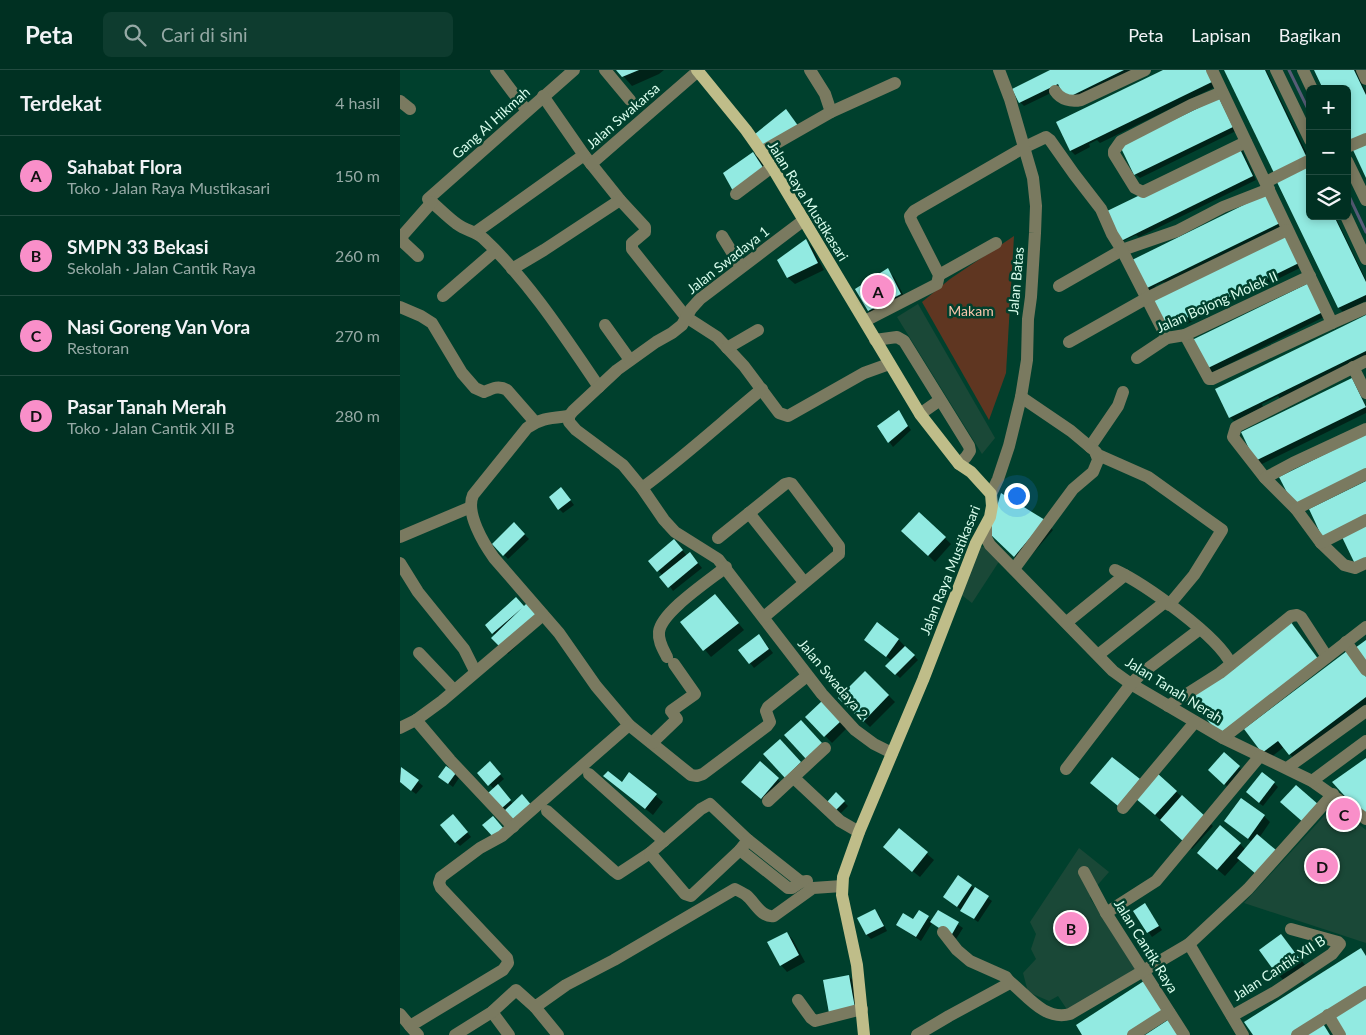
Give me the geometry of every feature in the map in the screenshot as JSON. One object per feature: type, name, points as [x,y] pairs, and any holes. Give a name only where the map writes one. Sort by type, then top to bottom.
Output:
[{"type":"main road","name":"Jalan Raya Mustikasari","points":[[698,70],[746,130],[772,167],[920,414],[959,464],[971,472],[991,494],[992,506],[990,517],[976,543],[923,680],[859,832],[842,882],[847,922],[857,965],[864,1035]]},
{"type":"street","points":[[496,70],[526,110]]},
{"type":"street","points":[[605,70],[630,100]]},
{"type":"street","name":"Jalan Swakarsa","points":[[476,232],[587,160],[698,70]]},
{"type":"street","points":[[810,70],[825,94],[831,112]]},
{"type":"street","name":"Jalan Batas","points":[[991,494],[1009,446],[1022,397],[1027,360],[1035,224],[1033,178],[1025,147],[999,70]]},
{"type":"street","points":[[1055,91],[1063,99],[1076,101],[1145,70]]},
{"type":"street","points":[[1212,70],[1332,323]]},
{"type":"street","points":[[1276,70],[1306,132]]},
{"type":"street","points":[[1303,70],[1310,85]]},
{"type":"street","points":[[1362,70],[1366,79]]},
{"type":"street","name":"Gang Al Hikmah","points":[[418,256],[403,242],[402,236],[430,201],[568,72]]},
{"type":"street","points":[[761,152],[831,112],[895,83]]},
{"type":"street","points":[[1222,92],[1191,105],[1121,141],[1114,154],[1135,188],[1143,192],[1246,142]]},
{"type":"street","points":[[543,96],[587,160],[646,229],[632,243],[632,249],[686,316],[717,337],[744,366],[779,412],[788,416],[864,373],[889,364]]},
{"type":"street","points":[[865,321],[937,284],[938,275],[911,220],[910,216],[914,211],[1025,147],[1046,137],[1102,209],[1112,234],[1167,338]]},
{"type":"street","points":[[1351,146],[1366,139]]},
{"type":"street","points":[[1059,286],[1122,250],[1177,231],[1268,185],[1306,162]]},
{"type":"street","points":[[736,194],[772,167]]},
{"type":"street","points":[[1351,169],[1366,200]]},
{"type":"street","points":[[512,269],[620,200]]},
{"type":"street","points":[[430,201],[458,225],[476,232],[512,269],[537,298],[599,387]]},
{"type":"street","name":"Jalan Swadaya 1","points":[[569,416],[630,360],[682,325],[686,316],[700,299],[804,220]]},
{"type":"street","points":[[1348,220],[1366,259]]},
{"type":"street","points":[[1069,342],[1147,298],[1287,230]]},
{"type":"street","points":[[722,236],[741,267]]},
{"type":"street","points":[[938,275],[996,243]]},
{"type":"street","points":[[443,296],[495,251]]},
{"type":"street","name":"Jalan Bojong Molek II","points":[[1137,358],[1167,338],[1185,335],[1310,276]]},
{"type":"street","points":[[400,308],[421,316],[432,323],[462,373],[475,388],[484,392],[495,387],[502,387],[507,390],[535,422]]},
{"type":"street","points":[[1185,335],[1209,379],[1212,379],[1366,308]]},
{"type":"street","points":[[605,326],[630,360]]},
{"type":"street","points":[[727,348],[758,330]]},
{"type":"street","points":[[875,340],[897,337],[904,341],[970,446],[970,451],[959,464]]},
{"type":"street","points":[[1366,361],[1236,427],[1233,436],[1265,478],[1296,509],[1321,543],[1344,565],[1354,568],[1366,563]]},
{"type":"street","points":[[1353,367],[1366,393]]},
{"type":"street","points":[[642,488],[684,457],[709,432],[762,390]]},
{"type":"street","points":[[1093,450],[1118,406],[1123,392]]},
{"type":"street","points":[[1022,397],[1071,431],[1093,450],[1148,478],[1222,530],[1194,575],[1167,604],[1098,655]]},
{"type":"street","points":[[920,414],[940,400]]},
{"type":"street","points":[[718,538],[785,484],[789,483],[792,484],[839,546],[840,550],[839,554],[762,615],[726,567],[705,549],[675,532],[624,465],[576,430],[569,422],[569,416],[543,418],[527,428],[471,499],[471,507],[485,545],[504,571],[559,633],[596,686],[629,725],[691,775],[697,776],[702,774],[767,726],[770,722],[766,711],[768,707],[807,676]]},
{"type":"street","points":[[1265,478],[1366,429]]},
{"type":"street","points":[[1014,569],[1073,489],[1092,472],[1098,460],[1093,450]]},
{"type":"street","points":[[1296,509],[1366,474]]},
{"type":"street","points":[[400,537],[471,507]]},
{"type":"street","points":[[749,512],[804,582]]},
{"type":"street","points":[[1321,543],[1366,520]]},
{"type":"street","name":"Jalan Tanah Nerah","points":[[986,527],[986,538],[990,545],[1113,671],[1130,684],[1223,738],[1287,768],[1333,794],[1366,819]]},
{"type":"street","points":[[400,563],[418,592],[464,649],[475,671]]},
{"type":"street","points":[[652,744],[677,719],[671,711],[695,694],[670,661],[659,640],[661,623],[671,611],[726,567]]},
{"type":"street","points":[[1067,622],[1120,572],[1200,629],[1224,651],[1231,664]]},
{"type":"street","points":[[400,728],[416,720],[454,690],[543,615]]},
{"type":"street","name":"Jalan Swadaya 2","points":[[762,615],[807,676],[855,730],[874,744],[892,753]]},
{"type":"street","points":[[1168,706],[1231,664],[1291,616],[1298,615],[1301,617],[1312,631],[1327,657]]},
{"type":"street","points":[[1223,738],[1366,627]]},
{"type":"street","points":[[1066,768],[1130,684],[1200,629]]},
{"type":"street","points":[[1346,642],[1366,670]]},
{"type":"street","points":[[419,653],[454,690]]},
{"type":"street","points":[[1287,768],[1366,711]]},
{"type":"street","points":[[416,720],[450,760],[513,827]]},
{"type":"street","points":[[1124,808],[1195,722]]},
{"type":"street","points":[[400,1014],[414,1030],[508,965],[507,958],[441,888],[439,883],[443,875],[480,848],[502,836],[629,725]]},
{"type":"street","points":[[1312,782],[1366,741]]},
{"type":"street","points":[[768,801],[825,748]]},
{"type":"street","points":[[1106,913],[1156,880],[1260,756]]},
{"type":"street","points":[[589,774],[664,841]]},
{"type":"street","points":[[794,778],[840,821],[859,832]]},
{"type":"street","points":[[943,932],[957,950],[970,961],[1006,977],[1043,1010],[1055,1015],[1066,1016],[1189,944],[1248,889],[1333,794]]},
{"type":"street","points":[[547,811],[616,873],[620,873],[650,853],[709,803],[720,811],[744,845],[801,882],[842,882]]},
{"type":"street","points":[[650,853],[685,894],[691,896],[744,845]]},
{"type":"street","name":"Jalan Cantik Raya","points":[[1084,872],[1106,913],[1184,1035]]},
{"type":"street","points":[[535,1007],[566,985],[614,960],[736,889],[769,917],[774,916],[813,888],[842,882]]},
{"type":"street","name":"Jalan Cantik XII B","points":[[1232,1016],[1274,992],[1332,954],[1340,944],[1291,930]]},
{"type":"street","points":[[1189,944],[1243,1035]]},
{"type":"street","points":[[917,1035],[1008,984],[1009,980]]},
{"type":"street","points":[[455,1035],[492,1012],[516,990],[535,1007],[558,1035]]},
{"type":"street","points":[[1297,1035],[1366,992]]},
{"type":"street","points":[[798,1000],[815,1021],[862,1009]]},
{"type":"street","points":[[492,1012],[509,1035]]},
{"type":"street","points":[[1134,1035],[1170,1012]]},
{"type":"street","points":[[1328,1015],[1340,1035]]},
{"type":"shaded area","points":[[918,304],[995,438],[982,454],[897,317]]},
{"type":"shaded area","points":[[978,546],[986,547],[1000,560],[972,603],[959,593]]},
{"type":"shaded area","points":[[1334,805],[1366,830],[1366,943],[1244,903]]},
{"type":"shaded area","points":[[1079,848],[1109,872],[1094,889],[1090,898],[1135,969],[1068,1011],[1058,996],[1049,1001],[1028,992],[1023,973],[1036,959],[1031,949],[1036,934],[1030,922]]},
{"type":"green space","name":"Makam","points":[[1014,236],[1006,373],[989,420],[922,302],[950,279]]},
{"type":"building","points":[[616,70],[639,70],[622,77]]},
{"type":"building","points":[[1050,70],[1124,70],[1065,99],[1058,84],[1019,103],[1012,89]]},
{"type":"building","points":[[1163,70],[1208,70],[1214,81],[1070,151],[1056,122]]},
{"type":"building","points":[[1224,70],[1265,70],[1306,156],[1306,161],[1275,175]]},
{"type":"building","points":[[1314,70],[1354,70],[1366,95],[1366,136],[1351,143],[1351,85],[1321,85]]},
{"type":"building","points":[[1219,98],[1233,127],[1134,175],[1120,146]]},
{"type":"building","points":[[786,109],[799,127],[764,146],[755,134]]},
{"type":"building","points":[[1366,144],[1366,178],[1353,150]]},
{"type":"building","points":[[1239,147],[1253,176],[1119,242],[1105,212]]},
{"type":"building","points":[[753,152],[764,169],[733,191],[723,173]]},
{"type":"building","points":[[1306,166],[1306,220],[1336,220],[1366,282],[1366,295],[1338,308],[1275,178]]},
{"type":"building","points":[[1266,194],[1280,223],[1145,289],[1132,260]]},
{"type":"building","points":[[1287,233],[1301,262],[1166,328],[1152,299]]},
{"type":"building","points":[[806,239],[818,263],[787,278],[777,260]]},
{"type":"building","points":[[888,268],[901,294],[868,311],[855,289]]},
{"type":"building","points":[[1311,282],[1325,311],[1206,369],[1192,340]]},
{"type":"building","points":[[1366,315],[1366,351],[1229,418],[1215,389]]},
{"type":"building","points":[[1352,378],[1366,407],[1255,461],[1241,432]]},
{"type":"building","points":[[899,410],[908,426],[888,443],[877,426]]},
{"type":"building","points":[[1366,434],[1366,470],[1294,506],[1279,477]]},
{"type":"building","points":[[1366,481],[1366,517],[1323,539],[1309,509]]},
{"type":"building","points":[[561,487],[571,500],[558,510],[549,497]]},
{"type":"building","points":[[1001,493],[1045,520],[1014,557],[989,533]]},
{"type":"building","points":[[919,512],[946,537],[928,556],[901,531]]},
{"type":"building","points":[[514,522],[525,534],[503,556],[492,544]]},
{"type":"building","points":[[1366,523],[1366,559],[1355,564],[1341,535]]},
{"type":"building","points":[[674,539],[683,550],[657,572],[648,561]]},
{"type":"building","points":[[690,552],[698,563],[668,588],[659,577]]},
{"type":"building","points":[[715,594],[739,623],[703,651],[680,622]]},
{"type":"building","points":[[516,597],[524,606],[527,603],[537,613],[501,648],[491,638],[522,608],[492,634],[485,625]]},
{"type":"building","points":[[1290,621],[1319,660],[1219,734],[1189,698]]},
{"type":"building","points":[[877,622],[899,639],[886,657],[864,640]]},
{"type":"building","points":[[759,634],[769,649],[749,664],[738,650]]},
{"type":"building","points":[[1366,640],[1366,663],[1355,648]]},
{"type":"building","points":[[905,646],[915,655],[895,675],[885,666]]},
{"type":"building","points":[[1347,651],[1366,677],[1366,697],[1289,755],[1278,741],[1262,753],[1244,729]]},
{"type":"building","points":[[865,671],[889,695],[863,722],[838,698]]},
{"type":"building","points":[[822,701],[841,721],[824,737],[805,717]]},
{"type":"building","points":[[801,720],[822,743],[806,759],[784,735]]},
{"type":"building","points":[[780,739],[801,762],[785,778],[763,754]]},
{"type":"building","points":[[1224,752],[1240,766],[1224,785],[1208,770]]},
{"type":"building","points":[[1112,757],[1140,779],[1118,806],[1090,783]]},
{"type":"building","points":[[1366,758],[1366,815],[1352,804],[1332,782]]},
{"type":"building","points":[[490,761],[501,774],[488,786],[477,773]]},
{"type":"building","points":[[760,761],[779,778],[761,799],[741,782]]},
{"type":"building","points":[[446,766],[456,773],[448,784],[438,777]]},
{"type":"building","points":[[401,767],[419,780],[411,791],[400,782]]},
{"type":"building","points":[[608,771],[622,782],[629,772],[657,794],[645,809],[603,776]]},
{"type":"building","points":[[1262,772],[1275,782],[1259,803],[1246,792]]},
{"type":"building","points":[[1157,773],[1177,791],[1155,815],[1135,798]]},
{"type":"building","points":[[498,784],[511,800],[502,808],[488,793]]},
{"type":"building","points":[[1296,785],[1319,805],[1304,823],[1280,802]]},
{"type":"building","points":[[836,792],[845,801],[836,810],[827,802]]},
{"type":"building","points":[[522,794],[533,807],[516,823],[504,811]]},
{"type":"building","points":[[1182,795],[1207,818],[1185,843],[1160,820]]},
{"type":"building","points":[[1241,798],[1265,815],[1248,839],[1224,821]]},
{"type":"building","points":[[453,814],[468,832],[455,843],[440,825]]},
{"type":"building","points":[[493,816],[504,829],[494,838],[482,825]]},
{"type":"building","points":[[1220,825],[1241,843],[1217,870],[1197,853]]},
{"type":"building","points":[[899,828],[928,852],[912,872],[883,847]]},
{"type":"building","points":[[1257,834],[1276,850],[1256,874],[1237,858]]},
{"type":"building","points":[[958,875],[972,885],[957,907],[943,897]]},
{"type":"building","points":[[975,887],[989,896],[974,919],[960,911]]},
{"type":"building","points":[[1145,903],[1159,926],[1147,933],[1133,911]]},
{"type":"building","points":[[875,909],[884,926],[866,935],[857,918]]},
{"type":"building","points":[[919,910],[929,916],[916,937],[896,925],[903,913],[913,919]]},
{"type":"building","points":[[938,910],[959,922],[951,936],[930,922]]},
{"type":"building","points":[[787,932],[799,955],[780,966],[767,942]]},
{"type":"building","points":[[1281,934],[1299,958],[1277,975],[1259,950]]},
{"type":"building","points":[[1361,948],[1366,956],[1366,988],[1293,1035],[1253,1035],[1244,1022]]},
{"type":"building","points":[[849,975],[855,1008],[829,1013],[823,980]]},
{"type":"building","points":[[1147,979],[1167,1011],[1129,1035],[1082,1035],[1076,1025]]},
{"type":"building","points":[[1366,996],[1366,1035],[1345,1035],[1333,1017]]},
{"type":"building","points":[[1168,1020],[1178,1035],[1145,1035]]},
{"type":"building","points":[[1322,1022],[1330,1035],[1302,1035]]},
{"type":"waterway","points":[[1289,70],[1306,105]]},
{"type":"waterway","points":[[1351,200],[1366,232]]},
{"type":"place","name":"Sahabat Flora","points":[[878,291]]},
{"type":"place","name":"Nasi Goreng Van Vora","points":[[1344,814]]},
{"type":"place","name":"Pasar Tanah Merah","points":[[1322,866]]},
{"type":"place","name":"SMPN 33 Bekasi","points":[[1071,928]]}]
